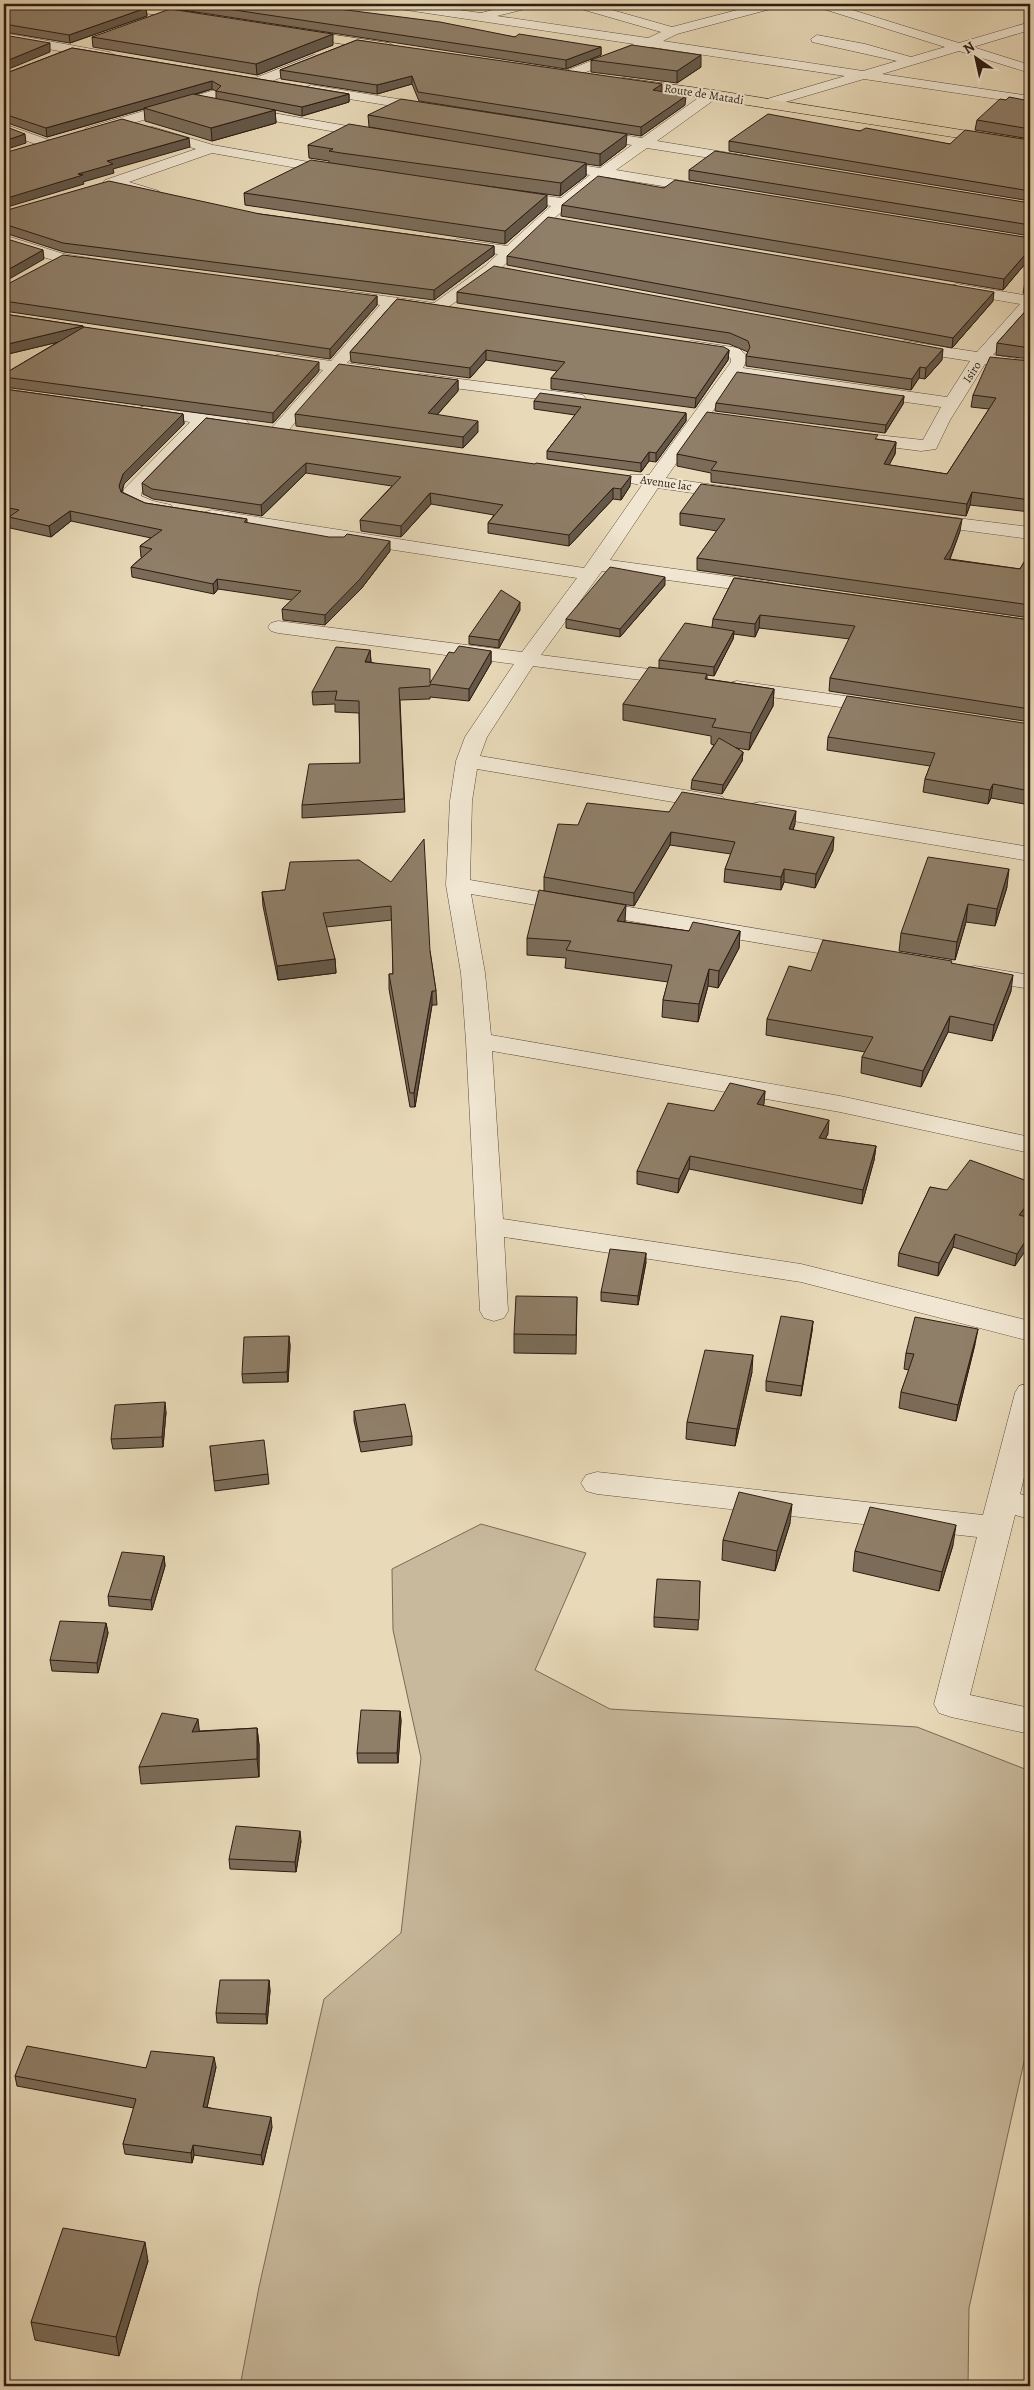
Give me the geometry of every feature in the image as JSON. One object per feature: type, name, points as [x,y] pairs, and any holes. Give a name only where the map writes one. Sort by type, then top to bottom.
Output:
[{"type":"main road","points":[[110,4],[210,19]]},
{"type":"main road","points":[[278,30],[404,50]]},
{"type":"main road","name":"Route de Matadi","points":[[563,74],[713,94],[765,104],[1030,144]]},
{"type":"street","points":[[393,4],[475,18],[1030,100]]},
{"type":"street","points":[[475,18],[529,4]]},
{"type":"street","points":[[578,4],[672,31]]},
{"type":"street","points":[[563,74],[648,44],[672,31],[774,4]]},
{"type":"street","points":[[821,4],[1030,69]]},
{"type":"street","points":[[145,23],[171,13]]},
{"type":"street","points":[[765,104],[1030,26]]},
{"type":"street","points":[[4,37],[75,48],[126,60]]},
{"type":"street","points":[[48,60],[101,39]]},
{"type":"street","points":[[817,39],[865,48],[912,61]]},
{"type":"street","points":[[80,134],[260,81],[355,42]]},
{"type":"street","points":[[231,77],[447,111]]},
{"type":"street","points":[[438,307],[491,269],[544,219],[602,173],[713,94]]},
{"type":"street","points":[[196,101],[258,115],[386,136]]},
{"type":"street","points":[[125,122],[211,149],[351,173]]},
{"type":"street","points":[[4,128],[44,143]]},
{"type":"street","points":[[576,131],[760,162]]},
{"type":"street","points":[[20,150],[62,138]]},
{"type":"street","points":[[95,188],[211,149]]},
{"type":"street","points":[[533,161],[718,191]]},
{"type":"street","points":[[114,182],[169,198]]},
{"type":"street","points":[[496,194],[564,203]]},
{"type":"street","points":[[544,219],[564,223]]},
{"type":"street","points":[[445,242],[510,251]]},
{"type":"street","points":[[8,244],[62,258],[111,265]]},
{"type":"street","points":[[46,267],[62,258]]},
{"type":"street","points":[[491,269],[510,272]]},
{"type":"street","points":[[943,286],[1030,302]]},
{"type":"street","points":[[324,293],[458,310]]},
{"type":"street","points":[[280,429],[392,302]]},
{"type":"street","name":"Isiro","points":[[844,435],[924,446],[932,443],[940,420],[980,360],[1030,302]]},
{"type":"street","points":[[892,343],[980,360],[1030,366]]},
{"type":"street","points":[[494,1311],[479,1041],[473,973],[458,885],[461,801],[467,762],[476,737],[526,660],[593,569],[739,362],[738,354],[680,344]]},
{"type":"street","points":[[267,357],[592,401]]},
{"type":"street","points":[[732,372],[952,403]]},
{"type":"street","points":[[127,409],[300,432]]},
{"type":"street","points":[[203,419],[134,489],[131,497],[147,506],[191,513],[593,569],[784,591]]},
{"type":"street","name":"Avenue lac","points":[[624,477],[750,495]]},
{"type":"street","points":[[905,517],[1030,533]]},
{"type":"street","points":[[278,627],[904,710]]},
{"type":"street","points":[[467,762],[1030,854]]},
{"type":"street","points":[[458,885],[886,957]]},
{"type":"street","points":[[953,969],[1030,982]]},
{"type":"street","points":[[479,1041],[840,1104],[1030,1145]]},
{"type":"street","points":[[490,1226],[801,1273],[1030,1331]]},
{"type":"street","points":[[1030,1393],[1010,1512],[951,1704],[1030,1721]]},
{"type":"street","points":[[597,1483],[1010,1512]]},
{"type":"shaded area","points":[[481,1524],[586,1553],[535,1670],[610,1709],[917,1727],[1030,1771],[1030,2035],[969,2308],[968,2386],[240,2386],[259,2287],[324,1999],[401,1933],[421,1758],[393,1630],[392,1569]]},
{"type":"building","points":[[4,4],[122,4],[146,8],[69,35],[4,24]]},
{"type":"building","points":[[195,4],[300,4],[440,22],[515,37],[519,34],[601,47],[566,60]]},
{"type":"building","points":[[170,9],[333,34],[256,64],[92,37]]},
{"type":"building","points":[[4,35],[50,43],[4,62]]},
{"type":"building","points":[[357,40],[662,84],[653,90],[686,96],[641,127],[418,92],[412,76],[377,85],[280,70]]},
{"type":"building","points":[[632,45],[701,55],[677,71],[591,60]]},
{"type":"building","points":[[72,48],[349,94],[302,107],[216,91],[221,86],[212,81],[46,128],[4,114],[4,74]]},
{"type":"building","points":[[193,94],[275,110],[211,128],[144,108]]},
{"type":"building","points":[[1009,97],[1030,101],[1030,129],[977,120],[1000,99],[1006,100]]},
{"type":"building","points":[[401,99],[627,134],[600,154],[368,115]]},
{"type":"building","points":[[768,114],[860,131],[866,128],[950,144],[965,130],[1030,140],[1030,191],[729,141]]},
{"type":"building","points":[[122,119],[189,138],[107,161],[113,164],[4,199],[4,153]]},
{"type":"building","points":[[349,124],[586,163],[561,183],[341,153],[329,151],[333,149],[308,145]]},
{"type":"building","points":[[4,126],[25,134],[4,141]]},
{"type":"building","points":[[715,151],[1030,203],[1030,225],[689,170]]},
{"type":"building","points":[[311,160],[547,195],[505,231],[244,193]]},
{"type":"building","points":[[598,176],[664,188],[675,180],[1030,238],[1030,249],[1004,279],[562,205]]},
{"type":"building","points":[[109,181],[260,214],[494,246],[434,290],[63,243],[4,224],[4,211]]},
{"type":"building","points":[[548,217],[994,292],[953,338],[507,256]]},
{"type":"building","points":[[4,238],[43,250],[4,272]]},
{"type":"building","points":[[63,255],[377,296],[330,349],[4,301],[4,286]]},
{"type":"building","points":[[494,266],[943,349],[926,368],[920,367],[912,379],[746,356],[750,347],[748,341],[730,333],[457,292]]},
{"type":"building","points":[[1030,270],[1030,283],[1025,282]]},
{"type":"building","points":[[397,299],[724,347],[729,350],[696,398],[551,378],[565,362],[486,350],[470,368],[350,352]]},
{"type":"building","points":[[1030,306],[1030,348],[997,343]]},
{"type":"building","points":[[4,314],[83,326],[4,345]]},
{"type":"building","points":[[84,327],[319,362],[273,413],[4,377],[4,374]]},
{"type":"building","points":[[990,357],[1030,361],[1030,500],[972,492],[967,504],[711,470],[717,462],[677,454],[707,412],[878,435],[875,439],[896,442],[884,464],[947,474],[996,398],[973,395]]},
{"type":"building","points":[[339,364],[458,380],[428,413],[478,421],[463,437],[295,414]]},
{"type":"building","points":[[737,372],[904,396],[886,425],[716,403]]},
{"type":"building","points":[[4,389],[183,414],[123,474],[119,486],[121,492],[145,503],[247,519],[244,522],[329,537],[344,537],[347,534],[390,541],[360,579],[325,615],[282,609],[301,591],[217,579],[213,584],[131,567],[152,549],[140,546],[162,530],[70,511],[49,526],[9,517],[19,510],[4,507]]},
{"type":"building","points":[[540,393],[686,413],[656,453],[649,452],[641,463],[547,451],[581,407],[534,401]]},
{"type":"building","points":[[206,418],[631,476],[621,489],[613,488],[569,535],[488,523],[503,505],[430,493],[401,526],[360,520],[401,477],[306,463],[261,505],[152,489],[142,483]]},
{"type":"building","points":[[701,484],[962,519],[951,548],[944,559],[1020,569],[1030,552],[1030,605],[697,558],[725,519],[680,513]]},
{"type":"building","points":[[610,567],[665,577],[620,629],[566,619]]},
{"type":"building","points":[[734,578],[1030,620],[1030,709],[830,678],[855,626],[760,615],[755,624],[713,619]]},
{"type":"building","points":[[501,590],[520,602],[499,640],[469,636]]},
{"type":"building","points":[[685,623],[734,631],[714,667],[659,660]]},
{"type":"building","points":[[459,646],[491,651],[469,689],[430,684],[430,686],[399,688],[404,799],[302,805],[309,764],[360,763],[359,701],[335,700],[337,691],[312,692],[336,647],[370,650],[365,662],[430,669],[430,683],[449,652],[454,653]]},
{"type":"building","points":[[649,667],[707,674],[705,679],[774,689],[751,733],[712,727],[716,719],[623,704]]},
{"type":"building","points":[[847,696],[1030,724],[1030,791],[993,784],[990,790],[925,779],[935,753],[828,737]]},
{"type":"building","points":[[719,738],[743,752],[723,785],[692,780]]},
{"type":"building","points":[[682,792],[796,811],[789,829],[834,837],[816,874],[784,869],[781,877],[725,869],[735,842],[671,832],[634,893],[544,877],[558,824],[578,825],[587,803],[669,812]]},
{"type":"building","points":[[424,839],[430,951],[436,991],[432,991],[414,1093],[410,1093],[389,974],[393,974],[391,906],[323,913],[335,959],[277,966],[262,892],[285,890],[290,862],[359,860],[391,882]]},
{"type":"building","points":[[928,857],[1009,869],[997,909],[968,904],[957,942],[901,933]]},
{"type":"building","points":[[539,890],[626,905],[617,921],[689,931],[693,922],[740,931],[719,971],[709,969],[699,1004],[663,1000],[672,965],[566,950],[571,941],[527,938]]},
{"type":"building","points":[[823,940],[952,961],[951,963],[1013,975],[994,1025],[950,1016],[923,1071],[862,1057],[873,1037],[767,1019],[789,966],[811,971]]},
{"type":"building","points":[[730,1083],[765,1091],[757,1104],[829,1120],[819,1138],[876,1146],[863,1190],[690,1156],[679,1179],[637,1171],[668,1103],[714,1111]]},
{"type":"building","points":[[970,1160],[1030,1182],[1030,1201],[1019,1215],[1030,1218],[1030,1234],[1017,1254],[955,1234],[939,1263],[899,1253],[930,1187],[947,1190]]},
{"type":"building","points":[[610,1249],[646,1253],[638,1296],[601,1292]]},
{"type":"building","points":[[516,1296],[577,1297],[576,1335],[514,1334]]},
{"type":"building","points":[[781,1316],[813,1321],[802,1386],[766,1381]]},
{"type":"building","points":[[915,1317],[978,1329],[958,1405],[901,1392],[914,1354],[906,1353]]},
{"type":"building","points":[[289,1336],[287,1372],[242,1374],[244,1337]]},
{"type":"building","points":[[705,1350],[753,1355],[737,1429],[687,1422]]},
{"type":"building","points":[[165,1402],[162,1437],[111,1439],[115,1405]]},
{"type":"building","points":[[405,1404],[412,1436],[360,1442],[354,1411]]},
{"type":"building","points":[[264,1440],[268,1474],[214,1481],[210,1446]]},
{"type":"building","points":[[739,1492],[792,1504],[777,1551],[723,1540]]},
{"type":"building","points":[[870,1507],[956,1525],[942,1572],[855,1551]]},
{"type":"building","points":[[122,1552],[164,1556],[151,1600],[108,1596]]},
{"type":"building","points":[[657,1579],[700,1581],[699,1620],[654,1617]]},
{"type":"building","points":[[60,1621],[106,1623],[97,1663],[50,1660]]},
{"type":"building","points":[[361,1710],[400,1711],[397,1753],[357,1753]]},
{"type":"building","points":[[162,1713],[198,1719],[192,1732],[257,1728],[257,1759],[139,1767]]},
{"type":"building","points":[[236,1826],[300,1831],[295,1862],[229,1859]]},
{"type":"building","points":[[220,1980],[269,1980],[266,2014],[216,2013]]},
{"type":"building","points":[[27,2046],[146,2068],[151,2051],[214,2057],[203,2107],[271,2117],[261,2155],[193,2145],[191,2153],[123,2144],[136,2099],[15,2076]]},
{"type":"building","points":[[63,2228],[145,2242],[116,2337],[31,2322]]}]
